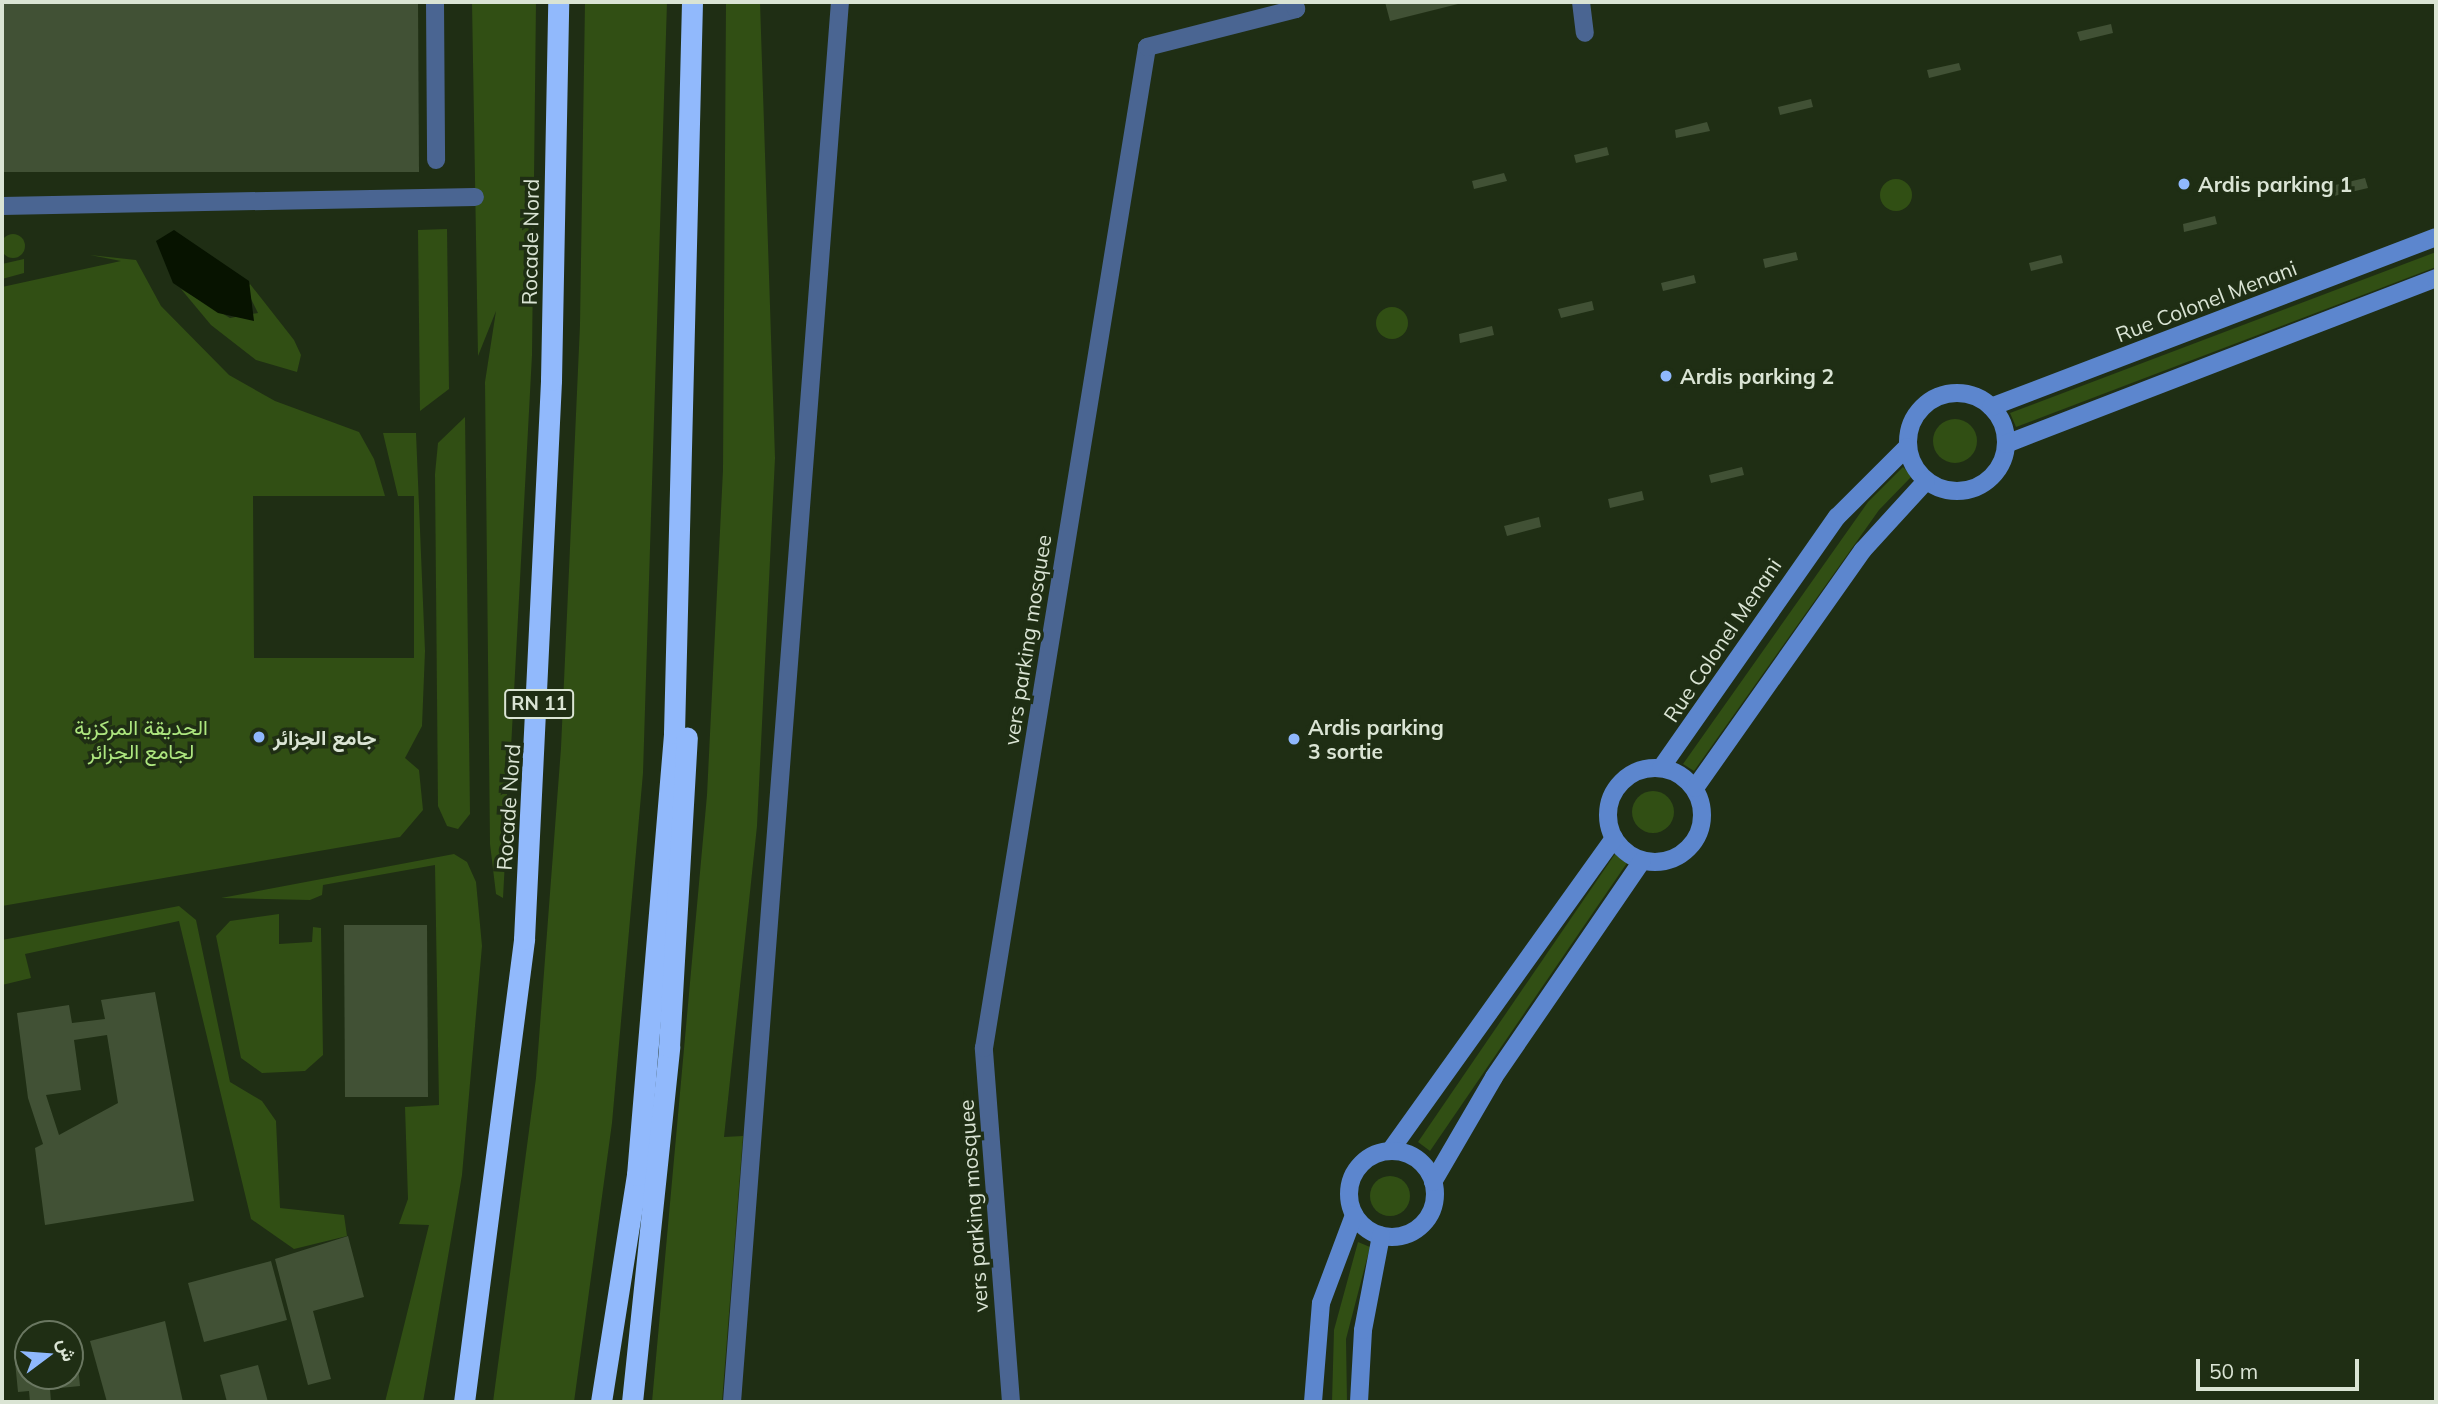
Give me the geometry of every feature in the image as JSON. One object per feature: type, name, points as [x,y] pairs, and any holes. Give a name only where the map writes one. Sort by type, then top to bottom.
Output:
[{"type":"highway","name":"Rocade Nord","points":[[464,1402],[524,939],[551,380],[558,2]]},
{"type":"highway","points":[[601,1402],[647,1081],[681,588],[692,2]]},
{"type":"highway","points":[[632,1402],[669,1047],[682,841],[688,675],[681,588]]},
{"type":"street","points":[[435,2],[436,160]]},
{"type":"street","points":[[732,1402],[840,2]]},
{"type":"street","name":"vers parking mosquee","points":[[1011,1402],[984,1048],[1147,47],[1296,9],[1294,2]]},
{"type":"street","points":[[1581,2],[1585,33]]},
{"type":"street","points":[[2,206],[475,197]]},
{"type":"street","name":"Rue Colonel Menani","points":[[1991,407],[2436,237]]},
{"type":"street","points":[[2006,444],[2436,278]]},
{"type":"street","points":[[1961,393],[1991,407],[2006,444],[1995,472],[1977,486],[1955,491],[1926,481],[1907,447],[1912,420],[1931,399],[1961,393]]},
{"type":"street","name":"Rue Colonel Menani","points":[[1661,768],[1837,517],[1907,447]]},
{"type":"street","points":[[1695,788],[1863,551],[1926,481]]},
{"type":"street","points":[[1661,768],[1695,788],[1703,822],[1697,839],[1676,858],[1642,861],[1614,838],[1608,821],[1617,786],[1632,773],[1661,768]]},
{"type":"street","points":[[1313,1402],[1321,1303],[1354,1215],[1349,1184],[1356,1169],[1390,1150],[1614,838]]},
{"type":"street","points":[[1354,1215],[1381,1236],[1405,1234],[1424,1222],[1433,1182],[1494,1077],[1642,861]]},
{"type":"street","points":[[1390,1150],[1419,1160],[1433,1182]]},
{"type":"street","points":[[1359,1402],[1363,1329],[1381,1236]]},
{"type":"green space","points":[[472,2],[536,2],[532,355],[503,898],[496,894],[490,844],[485,382],[496,311],[478,356]]},
{"type":"green space","points":[[585,2],[667,2],[643,773],[612,1123],[574,1402],[493,1402],[536,1078],[561,748],[580,325]]},
{"type":"green space","points":[[726,2],[760,2],[775,458],[757,826],[724,1137],[743,1136],[722,1402],[652,1402],[707,795],[723,470]]},
{"type":"green space","points":[[1896,179],[1907,184],[1912,195],[1907,206],[1896,211],[1885,206],[1880,195],[1885,184]]},
{"type":"green space","points":[[447,229],[449,389],[420,411],[418,230]]},
{"type":"green space","points":[[13,234],[21,238],[25,246],[21,254],[13,258],[5,254],[1,246],[5,238]]},
{"type":"green space","points":[[2436,252],[2436,267],[2016,427],[2010,413]]},
{"type":"green space","name":"الحديقة المركزية لجامع الجزائر","points":[[90,255],[136,260],[161,306],[229,375],[275,401],[359,432],[374,459],[385,496],[253,496],[254,658],[414,658],[414,496],[398,496],[383,433],[416,433],[425,651],[422,726],[405,758],[419,770],[423,810],[400,837],[2,906],[2,287],[121,261]]},
{"type":"green space","points":[[24,259],[24,273],[2,279],[2,264]]},
{"type":"green space","points":[[250,284],[294,340],[301,355],[297,372],[256,360],[211,325],[181,289],[230,318],[258,313],[246,289]]},
{"type":"green space","points":[[1392,307],[1403,312],[1408,323],[1403,334],[1392,339],[1381,334],[1376,323],[1381,312]]},
{"type":"green space","points":[[465,417],[470,814],[458,829],[447,826],[438,806],[435,474],[438,443]]},
{"type":"green space","points":[[1955,419],[1971,425],[1977,441],[1971,457],[1955,463],[1939,457],[1933,441],[1939,425]]},
{"type":"green space","points":[[1903,467],[1912,476],[1879,510],[1694,771],[1683,764],[1868,502]]},
{"type":"green space","points":[[1653,791],[1668,797],[1674,812],[1668,827],[1653,833],[1638,827],[1632,812],[1638,797]]},
{"type":"green space","points":[[454,854],[467,862],[476,882],[482,946],[462,1175],[423,1402],[385,1402],[429,1225],[399,1224],[408,1199],[405,1107],[439,1105],[435,865],[323,885],[322,895],[310,900],[221,898]]},
{"type":"green space","points":[[1615,854],[1627,863],[1430,1151],[1418,1142]]},
{"type":"green space","points":[[179,906],[196,920],[230,1082],[262,1101],[276,1121],[280,1208],[344,1215],[347,1236],[294,1249],[251,1219],[179,921],[25,954],[31,978],[2,985],[2,940]]},
{"type":"green space","points":[[279,914],[279,944],[312,942],[313,927],[321,928],[323,1055],[305,1071],[262,1073],[241,1058],[216,936],[230,921]]},
{"type":"green space","points":[[1390,1176],[1398,1177],[1404,1182],[1409,1188],[1409,1204],[1404,1210],[1398,1215],[1390,1216],[1382,1215],[1376,1210],[1371,1204],[1370,1196],[1371,1188],[1376,1182],[1382,1177]]},
{"type":"green space","points":[[1358,1242],[1370,1247],[1346,1339],[1347,1402],[1332,1402],[1334,1330]]},
{"type":"shaded area","points":[[174,230],[249,281],[254,321],[218,313],[173,283],[156,241]]},
{"type":"building","points":[[2,2],[418,2],[419,172],[2,172]]},
{"type":"building","points":[[1385,2],[1462,2],[1462,3],[1390,21]]},
{"type":"building","points":[[2111,24],[2113,33],[2080,41],[2077,32]]},
{"type":"building","points":[[1959,63],[1961,70],[1929,78],[1927,70]]},
{"type":"building","points":[[1811,99],[1813,107],[1780,115],[1778,107]]},
{"type":"building","points":[[1707,122],[1710,131],[1676,138],[1675,130]]},
{"type":"building","points":[[1607,147],[1609,155],[1576,163],[1574,155]]},
{"type":"building","points":[[1504,173],[1507,181],[1474,189],[1472,181]]},
{"type":"building","points":[[2365,178],[2368,188],[2334,196],[2331,186]]},
{"type":"building","points":[[2215,216],[2217,224],[2184,232],[2183,224]]},
{"type":"building","points":[[1796,252],[1798,260],[1765,268],[1763,259]]},
{"type":"building","points":[[2061,255],[2063,263],[2031,271],[2029,263]]},
{"type":"building","points":[[1694,275],[1696,283],[1663,291],[1661,283]]},
{"type":"building","points":[[1592,301],[1594,310],[1561,318],[1558,309]]},
{"type":"building","points":[[1492,326],[1494,335],[1460,343],[1459,334]]},
{"type":"building","points":[[1742,467],[1744,475],[1711,483],[1709,475]]},
{"type":"building","points":[[1642,491],[1644,500],[1610,508],[1608,499]]},
{"type":"building","points":[[1539,517],[1541,527],[1507,536],[1504,526]]},
{"type":"building","points":[[344,925],[427,925],[428,1097],[345,1097]]},
{"type":"building","points":[[155,992],[194,1201],[45,1225],[35,1148],[43,1144],[28,1098],[17,1013],[69,1005],[72,1023],[105,1019],[101,1000]],"holes":[[[107,1035],[118,1103],[59,1135],[46,1095],[81,1090],[74,1040]]]},
{"type":"building","points":[[348,1236],[364,1297],[313,1311],[331,1379],[308,1385],[275,1259]]},
{"type":"building","points":[[271,1261],[287,1320],[204,1342],[188,1283]]},
{"type":"building","points":[[165,1321],[183,1402],[107,1402],[90,1341]]},
{"type":"building","points":[[258,1365],[268,1402],[227,1402],[220,1375]]},
{"type":"building","points":[[18,1390],[50,1390],[51,1402],[30,1402],[29,1391]]},
{"type":"place","name":"Ardis parking 1","points":[[2184,184]]},
{"type":"place","name":"Ardis parking 2","points":[[1666,376]]},
{"type":"place","name":"جامع الجزائر","points":[[259,737]]},
{"type":"place","name":"Ardis parking 3 sortie","points":[[1294,739]]}]
